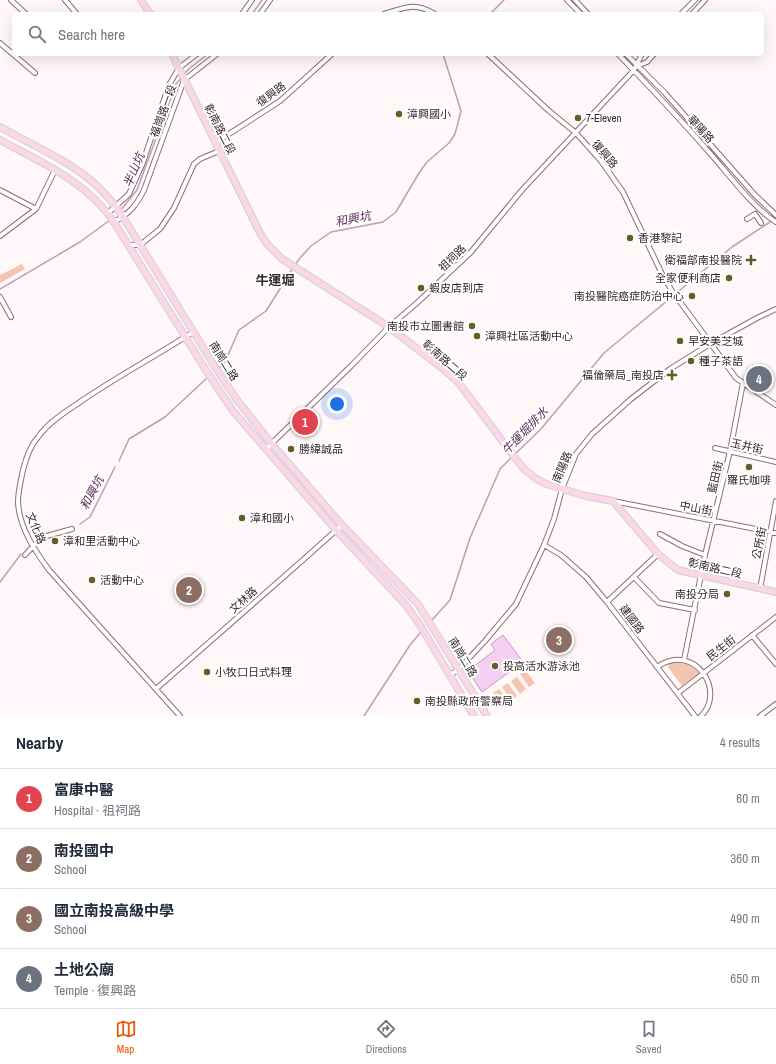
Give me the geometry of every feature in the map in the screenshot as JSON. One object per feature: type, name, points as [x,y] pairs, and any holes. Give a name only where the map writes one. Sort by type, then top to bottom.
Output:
[{"type":"main road","points":[[141,0],[149,12]]},
{"type":"main road","name":"彰南路二段","points":[[173,56],[264,239],[274,252],[294,267],[389,327],[442,368],[458,382],[514,457],[524,469],[535,478],[546,484],[562,489],[613,501],[658,554],[678,570],[776,592]]},
{"type":"main road","name":"南崗二路","points":[[0,128],[78,170],[116,206],[193,332],[237,400],[271,443],[342,525],[409,594],[428,619],[487,716]]},
{"type":"main road","name":"南崗二路","points":[[0,140],[72,180],[100,203],[114,222],[207,372],[233,411],[336,530],[405,604],[420,625],[474,716]]},
{"type":"street","points":[[11,0],[24,12]]},
{"type":"street","points":[[66,0],[75,12]]},
{"type":"street","points":[[243,12],[252,0]]},
{"type":"street","points":[[261,12],[270,0]]},
{"type":"street","points":[[568,0],[579,12]]},
{"type":"street","points":[[575,0],[586,12]]},
{"type":"street","points":[[683,12],[695,0]]},
{"type":"street","points":[[694,12],[705,0]]},
{"type":"street","points":[[391,12],[413,6],[426,8],[432,12]]},
{"type":"street","points":[[0,43],[12,53]]},
{"type":"street","points":[[15,56],[35,73]]},
{"type":"street","name":"福崗路一段","points":[[108,213],[129,194],[142,165],[170,85],[182,74],[196,56]]},
{"type":"street","name":"福崗路一段","points":[[114,222],[123,217],[136,204],[144,190],[182,74],[214,56]]},
{"type":"street","name":"復興路","points":[[215,143],[280,101],[330,56]]},
{"type":"street","name":"復興路","points":[[490,56],[548,110],[576,133],[601,161],[623,192],[672,292],[710,344]]},
{"type":"street","name":"華陽路","points":[[620,56],[707,149],[749,197],[769,218],[776,222]]},
{"type":"street","name":"華陽路","points":[[628,56],[664,93],[755,195],[776,215]]},
{"type":"street","name":"祖祠路","points":[[266,449],[389,327],[471,252],[522,190],[634,70],[640,56]]},
{"type":"street","points":[[642,71],[652,56]]},
{"type":"street","points":[[637,66],[647,62]]},
{"type":"street","points":[[128,245],[140,245],[160,229],[169,216],[194,164],[200,159],[219,151]]},
{"type":"street","points":[[1,235],[36,209],[55,170]]},
{"type":"street","points":[[0,190],[36,209]]},
{"type":"street","points":[[748,219],[755,214],[762,223]]},
{"type":"street","points":[[0,297],[11,317]]},
{"type":"street","name":"南陽路","points":[[450,675],[458,670],[485,641],[516,604],[544,545],[554,519],[562,489],[576,454],[592,434],[631,399],[670,369],[710,344],[776,309]]},
{"type":"street","name":"文化路","points":[[180,716],[49,570],[34,547],[23,526],[19,511],[18,496],[26,459],[37,437],[48,425],[94,392],[193,332]]},
{"type":"street","points":[[710,344],[732,374],[776,405]]},
{"type":"street","name":"藍田街","points":[[684,660],[705,555],[730,452],[743,383]]},
{"type":"street","name":"玉井街","points":[[714,448],[776,462]]},
{"type":"street","name":"中山街","points":[[613,501],[776,533]]},
{"type":"street","name":"公所街","points":[[760,589],[776,501]]},
{"type":"street","name":"文林路","points":[[156,689],[342,525]]},
{"type":"street","points":[[25,555],[43,537],[72,529]]},
{"type":"street","points":[[660,534],[682,546],[705,555]]},
{"type":"street","name":"建國路","points":[[544,545],[561,555],[586,576],[695,716]]},
{"type":"street","points":[[607,602],[658,554]]},
{"type":"street","points":[[634,577],[659,604],[694,610]]},
{"type":"street","name":"民生街","points":[[678,693],[776,617]]},
{"type":"street","points":[[752,635],[776,664]]},
{"type":"street","points":[[657,667],[665,661],[684,660],[691,662],[702,674],[709,684],[710,699],[707,711],[701,716]]},
{"type":"street","points":[[760,716],[776,704]]},
{"type":"shaded area","points":[[22,264],[25,269],[0,283],[0,275]]},
{"type":"shaded area","name":"投高活水游泳池","points":[[503,635],[523,662],[482,692],[468,671],[495,650],[491,644]]},
{"type":"shaded area","points":[[673,661],[688,663],[699,673],[682,686],[668,667],[669,663]]},
{"type":"shaded area","points":[[525,670],[535,683],[529,687],[520,674]]},
{"type":"shaded area","points":[[517,677],[526,689],[520,694],[511,681]]},
{"type":"shaded area","points":[[508,683],[517,696],[511,700],[502,687]]},
{"type":"shaded area","points":[[499,689],[509,702],[503,706],[493,693]]},
{"type":"waterway","name":"半山坑","points":[[253,12],[262,0]]},
{"type":"waterway","name":"和興坑","points":[[492,12],[504,0]]},
{"type":"waterway","name":"半山坑","points":[[184,74],[205,56]]},
{"type":"waterway","name":"和興坑","points":[[295,265],[311,246],[331,232],[383,222],[396,212],[427,162],[449,143],[455,134],[461,111],[444,56]]},
{"type":"waterway","name":"半山坑","points":[[120,211],[137,190],[176,84],[182,77]]},
{"type":"waterway","name":"牛運堀排水","points":[[515,454],[541,429],[604,353],[732,247],[776,218]]},
{"type":"waterway","name":"半山坑","points":[[0,289],[80,242],[110,220]]},
{"type":"waterway","name":"和興坑","points":[[220,367],[225,362],[239,330],[266,311],[293,268]]},
{"type":"waterway","name":"和興坑","points":[[119,461],[129,439],[165,417],[207,378]]},
{"type":"waterway","name":"牛運堀排水","points":[[431,621],[450,600],[470,538],[500,469],[512,457]]},
{"type":"waterway","name":"和興坑","points":[[80,524],[90,517],[115,467]]},
{"type":"waterway","name":"和興坑","points":[[0,582],[21,554]]},
{"type":"waterway","name":"牛運堀排水","points":[[364,716],[410,645],[421,632]]},
{"type":"place","name":"漳興國小","points":[[399,114]]},
{"type":"place","name":"7-Eleven","points":[[578,118]]},
{"type":"place","name":"香港黎記","points":[[630,238]]},
{"type":"place","name":"衛福部南投醫院","points":[[751,260]]},
{"type":"place","name":"全家便利商店","points":[[729,278]]},
{"type":"place","name":"蝦皮店到店","points":[[421,288]]},
{"type":"place","name":"南投醫院癌症防治中心","points":[[692,296]]},
{"type":"place","name":"南投市立圖書館","points":[[472,326]]},
{"type":"place","name":"漳興社區活動中心","points":[[477,336]]},
{"type":"place","name":"早安美芝城","points":[[680,341]]},
{"type":"place","name":"種子茶語","points":[[691,361]]},
{"type":"place","name":"福倫藥局_南投店","points":[[672,375]]},
{"type":"place","name":"土地公廟","points":[[759,379]]},
{"type":"place","name":"富康中醫","points":[[305,422]]},
{"type":"place","name":"勝緯誠品","points":[[291,449]]},
{"type":"place","name":"羅氏咖啡","points":[[749,467]]},
{"type":"place","name":"漳和國小","points":[[242,518]]},
{"type":"place","name":"漳和里活動中心","points":[[55,541]]},
{"type":"place","name":"活動中心","points":[[92,580]]},
{"type":"place","name":"南投國中","points":[[189,590]]},
{"type":"place","name":"南投分局","points":[[727,594]]},
{"type":"place","name":"國立南投高級中學","points":[[559,640]]},
{"type":"place","name":"投高活水游泳池","points":[[495,666]]},
{"type":"place","name":"小牧口日式料理","points":[[207,672]]},
{"type":"place","name":"南投縣政府警察局","points":[[417,701]]},
{"type":"district","name":"牛運堀","points":[[275,280]]}]
